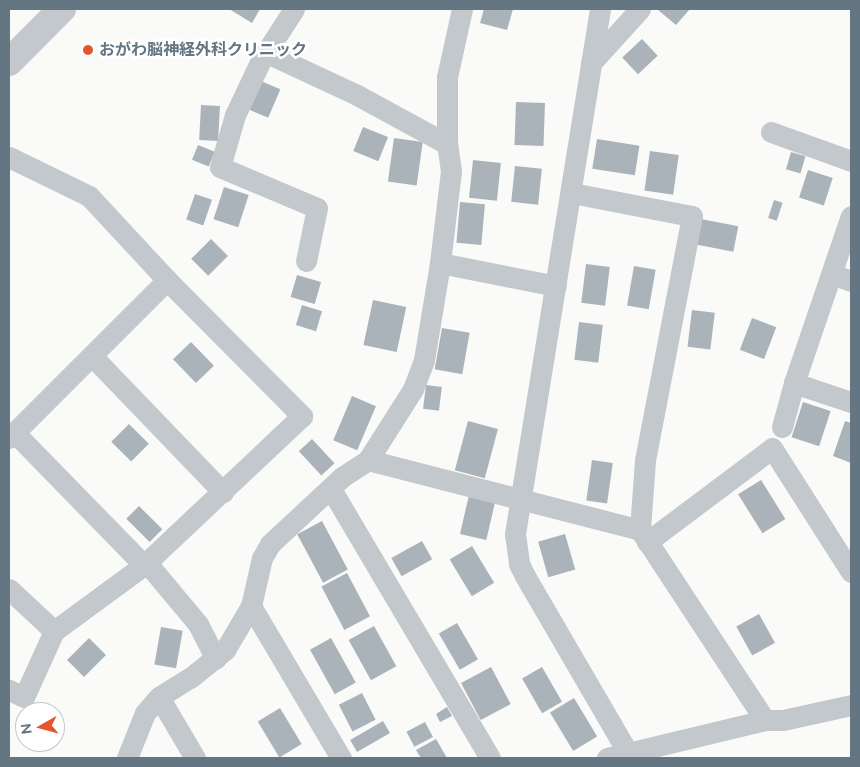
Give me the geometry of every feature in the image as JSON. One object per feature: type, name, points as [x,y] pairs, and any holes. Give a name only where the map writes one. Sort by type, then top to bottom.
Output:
[{"type":"street","points":[[9,62],[62,9]]},
{"type":"street","points":[[294,9],[267,53],[235,115],[220,167],[316,208],[306,261]]},
{"type":"street","points":[[127,758],[145,713],[159,696],[225,650],[251,606],[262,558],[270,544],[331,489],[368,460],[413,389],[424,360],[440,263],[452,171],[447,144],[447,78],[462,9]]},
{"type":"street","points":[[591,63],[640,9]]},
{"type":"street","points":[[594,12],[591,63],[572,193],[514,534],[519,564],[629,755]]},
{"type":"street","points":[[267,53],[357,95],[447,144]]},
{"type":"street","points":[[771,132],[851,161]]},
{"type":"street","points":[[9,157],[89,196],[167,280],[302,416],[146,564],[54,631],[24,697],[9,690]]},
{"type":"street","points":[[572,193],[692,216],[645,460],[644,536],[764,720]]},
{"type":"street","points":[[782,427],[794,383],[841,277],[851,216]]},
{"type":"street","points":[[440,263],[556,286]]},
{"type":"street","points":[[167,280],[12,435],[146,564],[198,624],[216,658]]},
{"type":"street","points":[[92,356],[223,492]]},
{"type":"street","points":[[794,383],[851,402]]},
{"type":"street","points":[[644,536],[772,448],[851,572]]},
{"type":"street","points":[[368,460],[521,497],[644,536]]},
{"type":"street","points":[[331,489],[490,758]]},
{"type":"street","points":[[9,589],[54,631]]},
{"type":"street","points":[[251,606],[341,758]]},
{"type":"street","points":[[159,696],[195,758]]},
{"type":"street","points":[[607,758],[629,755],[764,720],[783,720],[851,705]]},
{"type":"building","points":[[229,9],[260,9],[252,23]]},
{"type":"building","points":[[484,9],[513,9],[507,30],[480,23]]},
{"type":"building","points":[[657,9],[690,9],[676,25]]},
{"type":"building","points":[[642,39],[658,56],[638,74],[622,57]]},
{"type":"building","points":[[261,81],[280,89],[268,118],[249,110]]},
{"type":"building","points":[[516,102],[545,103],[543,146],[514,145]]},
{"type":"building","points":[[201,105],[220,106],[218,141],[199,140]]},
{"type":"building","points":[[363,127],[388,137],[378,161],[353,151]]},
{"type":"building","points":[[394,138],[423,142],[417,186],[388,182]]},
{"type":"building","points":[[597,139],[639,146],[635,175],[592,169]]},
{"type":"building","points":[[198,145],[215,152],[209,167],[192,160]]},
{"type":"building","points":[[650,151],[679,155],[673,195],[644,191]]},
{"type":"building","points":[[791,152],[805,156],[800,173],[786,169]]},
{"type":"building","points":[[473,160],[501,163],[497,201],[469,198]]},
{"type":"building","points":[[515,166],[542,169],[538,205],[511,202]]},
{"type":"building","points":[[808,170],[833,178],[824,206],[799,198]]},
{"type":"building","points":[[224,187],[249,195],[238,227],[213,219]]},
{"type":"building","points":[[195,194],[212,200],[203,225],[186,220]]},
{"type":"building","points":[[774,200],[783,203],[777,221],[768,218]]},
{"type":"building","points":[[460,202],[485,204],[481,245],[456,243]]},
{"type":"building","points":[[701,219],[738,226],[733,252],[696,245]]},
{"type":"building","points":[[211,239],[228,256],[208,276],[191,259]]},
{"type":"building","points":[[586,264],[610,267],[605,306],[581,303]]},
{"type":"building","points":[[634,266],[656,270],[649,309],[627,305]]},
{"type":"building","points":[[297,275],[321,282],[315,304],[291,297]]},
{"type":"building","points":[[373,300],[406,307],[397,352],[363,345]]},
{"type":"building","points":[[302,305],[322,311],[316,331],[296,325]]},
{"type":"building","points":[[692,310],[715,313],[710,350],[687,347]]},
{"type":"building","points":[[752,318],[776,327],[764,359],[740,350]]},
{"type":"building","points":[[579,322],[603,325],[598,363],[574,360]]},
{"type":"building","points":[[442,328],[470,333],[462,374],[435,369]]},
{"type":"building","points":[[191,342],[214,366],[196,383],[173,359]]},
{"type":"building","points":[[426,385],[442,387],[439,411],[423,409]]},
{"type":"building","points":[[352,396],[376,406],[357,450],[333,440]]},
{"type":"building","points":[[803,402],[831,411],[819,446],[792,437]]},
{"type":"building","points":[[468,421],[498,429],[485,478],[455,470]]},
{"type":"building","points":[[845,421],[851,423],[851,463],[833,456]]},
{"type":"building","points":[[129,424],[149,444],[131,461],[111,442]]},
{"type":"building","points":[[312,439],[335,463],[321,475],[299,451]]},
{"type":"building","points":[[592,460],[613,463],[607,504],[586,501]]},
{"type":"building","points":[[761,480],[785,519],[762,533],[738,494]]},
{"type":"building","points":[[469,495],[495,501],[486,540],[460,534]]},
{"type":"building","points":[[139,506],[162,529],[150,542],[126,519]]},
{"type":"building","points":[[322,521],[348,570],[323,583],[297,534]]},
{"type":"building","points":[[565,534],[575,570],[548,577],[538,542]]},
{"type":"building","points":[[422,541],[432,559],[402,576],[391,558]]},
{"type":"building","points":[[472,546],[494,583],[472,596],[450,559]]},
{"type":"building","points":[[347,573],[370,616],[344,630],[321,587]]},
{"type":"building","points":[[759,614],[775,643],[752,655],[736,627]]},
{"type":"building","points":[[457,623],[478,659],[460,670],[439,634]]},
{"type":"building","points":[[374,626],[396,666],[371,680],[349,640]]},
{"type":"building","points":[[161,627],[183,631],[176,668],[154,664]]},
{"type":"building","points":[[89,638],[106,655],[84,677],[67,660]]},
{"type":"building","points":[[331,638],[356,683],[335,694],[310,650]]},
{"type":"building","points":[[491,667],[511,704],[481,720],[461,683]]},
{"type":"building","points":[[542,667],[562,702],[542,713],[522,678]]},
{"type":"building","points":[[362,693],[376,720],[352,732],[339,705]]},
{"type":"building","points":[[574,698],[597,737],[573,751],[550,712]]},
{"type":"building","points":[[447,707],[452,716],[440,722],[436,714]]},
{"type":"building","points":[[280,708],[302,744],[279,757],[258,721]]},
{"type":"building","points":[[383,721],[390,733],[357,752],[350,740]]},
{"type":"building","points":[[425,722],[433,737],[414,747],[406,732]]},
{"type":"building","points":[[436,739],[447,758],[421,758],[416,750]]},
{"type":"place","name":"おがわ脳神経外科クリニック","points":[[88,50]]}]
